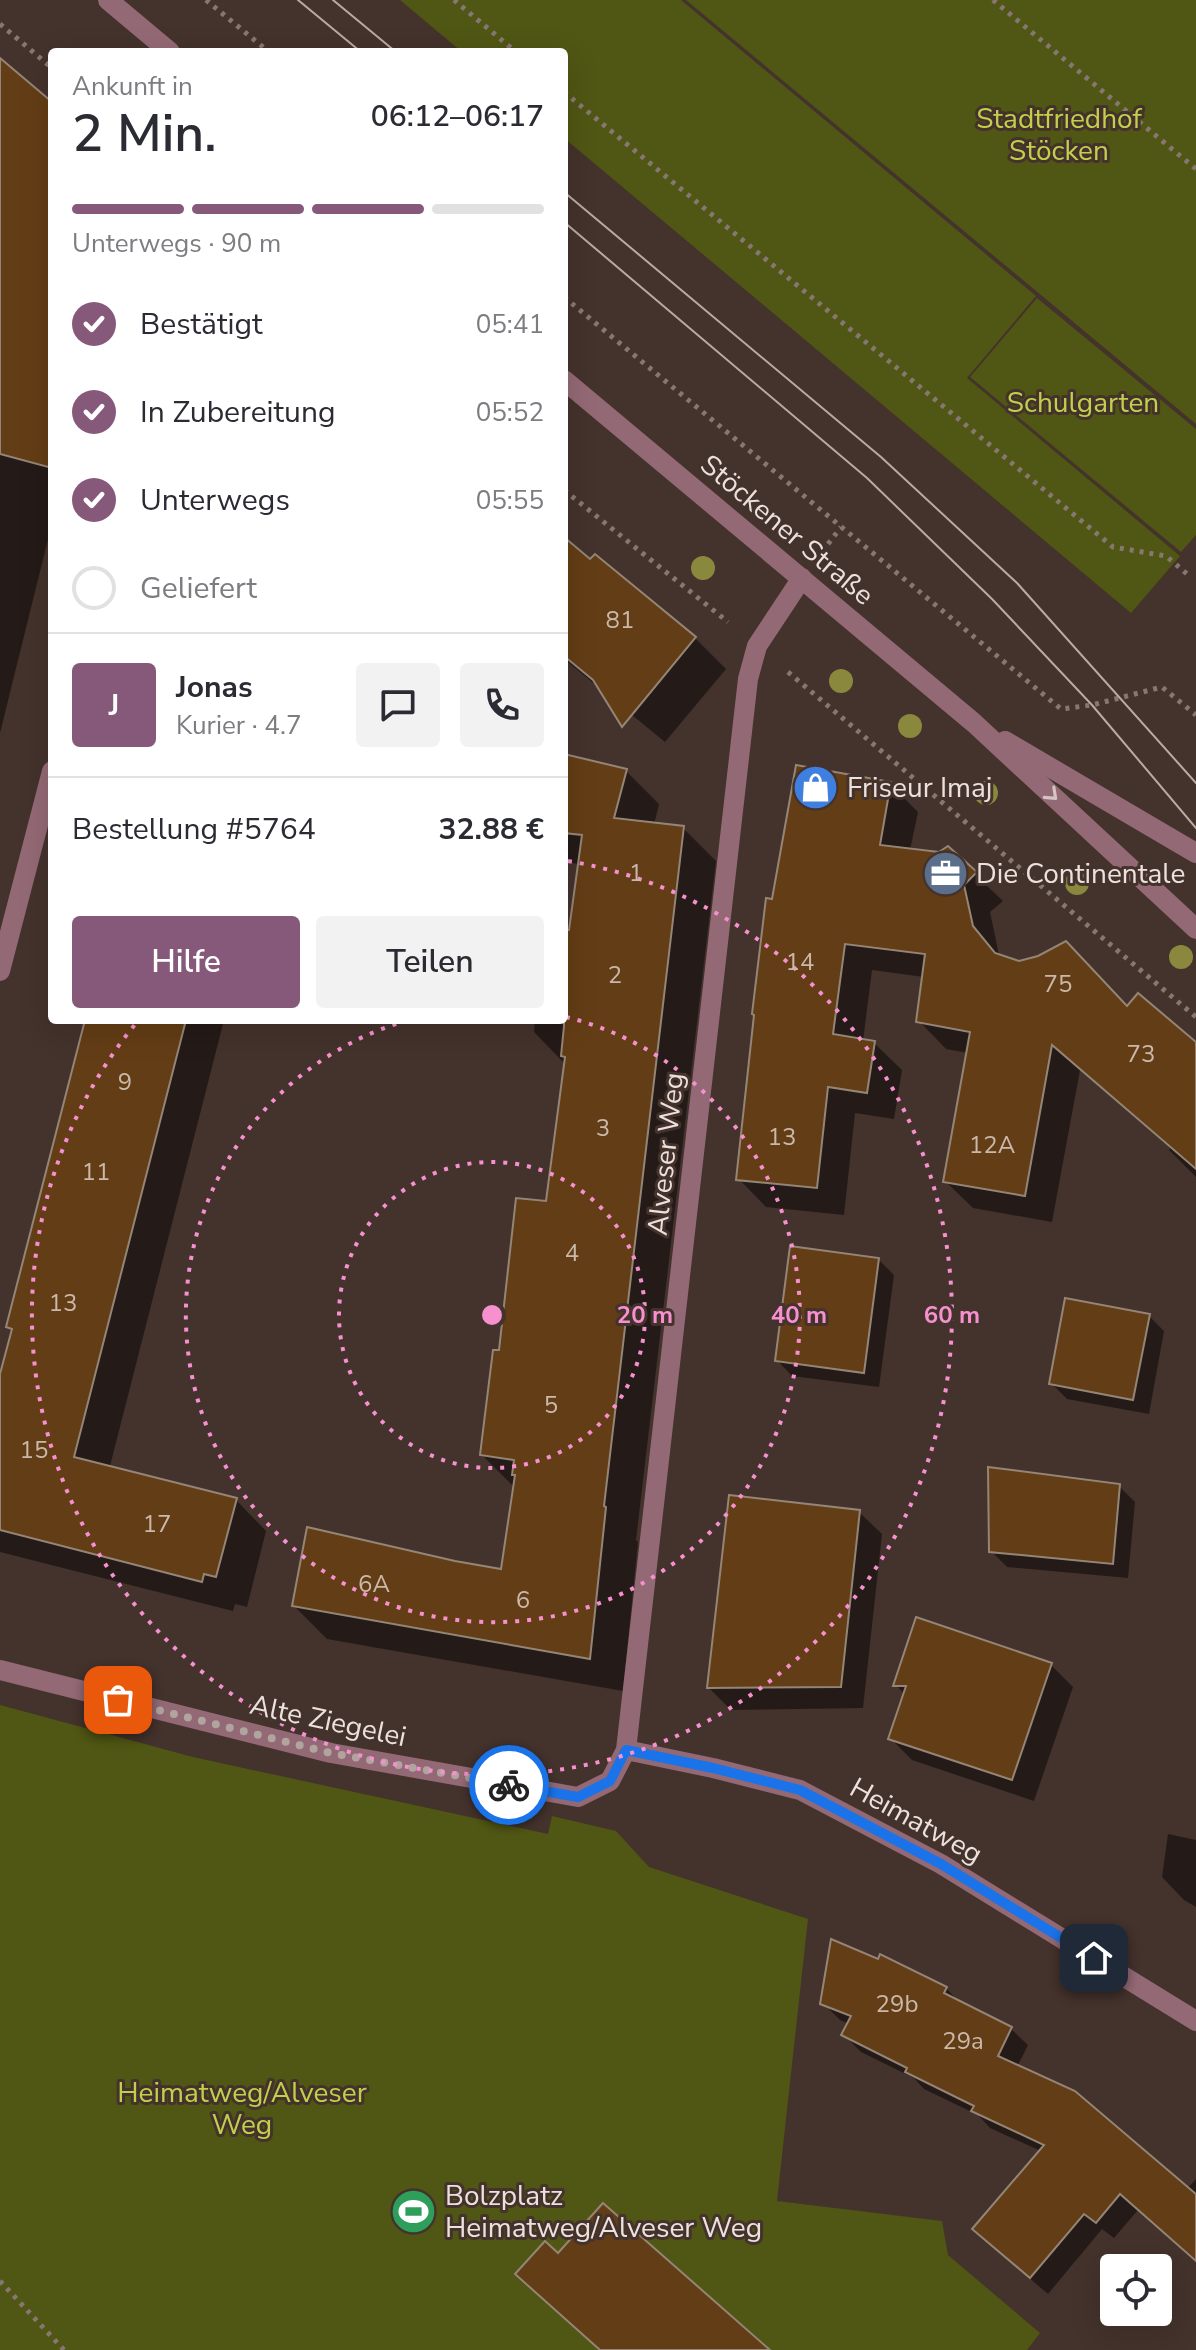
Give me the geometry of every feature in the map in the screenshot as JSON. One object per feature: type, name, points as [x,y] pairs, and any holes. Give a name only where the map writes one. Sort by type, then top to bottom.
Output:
[{"type":"street","points":[[108,0],[165,48]]},
{"type":"street","name":"Stöckener Straße","points":[[568,383],[974,723],[1196,929]]},
{"type":"street","name":"Alveser Weg","points":[[626,1750],[748,679],[757,646],[802,578]]},
{"type":"street","name":"Stöckener Straße","points":[[974,723],[1196,853]]},
{"type":"street","points":[[0,971],[48,786]]},
{"type":"street","name":"Alte Ziegelei","points":[[0,1670],[331,1753],[578,1797],[610,1781],[626,1750]]},
{"type":"street","name":"Heimatweg","points":[[626,1750],[800,1790],[941,1864],[1196,2021]]},
{"type":"path","points":[[206,0],[264,48]]},
{"type":"path","points":[[454,0],[511,48]]},
{"type":"path","points":[[993,0],[1196,169]]},
{"type":"path","points":[[0,24],[48,65]]},
{"type":"path","points":[[568,95],[1113,547],[1166,556],[1187,574]]},
{"type":"path","points":[[568,300],[1061,709],[1092,705],[1162,687],[1196,715]]},
{"type":"path","points":[[568,493],[757,646],[1196,1017]]},
{"type":"path","points":[[0,2281],[64,2350]]},
{"type":"green space","points":[[400,0],[681,0],[1036,296],[967,378],[1180,556],[1131,613],[568,141],[568,48],[457,48]]},
{"type":"green space","name":"Stadtfriedhof Stöcken","points":[[686,0],[1196,0],[1196,424]]},
{"type":"green space","name":"Schulgarten","points":[[1037,298],[1196,429],[1196,535],[1181,552],[970,377]]},
{"type":"green space","name":"Heimatweg/Alveser Weg","points":[[0,1705],[193,1757],[548,1834],[552,1816],[616,1831],[649,1867],[808,1919],[777,2201],[942,2221],[948,2255],[1040,2333],[1027,2350],[0,2350]]},
{"type":"building","points":[[0,58],[48,99],[48,467],[0,454]]},
{"type":"building","points":[[568,540],[590,559],[595,554],[696,637],[622,727],[593,680],[568,659]]},
{"type":"building","points":[[568,755],[627,769],[614,818],[684,826],[604,1506],[590,1659],[292,1606],[307,1527],[501,1569],[515,1475],[512,1475],[514,1460],[480,1455],[493,1350],[499,1350],[516,1198],[546,1201],[565,1057],[561,1056],[564,1024],[568,1024],[568,930],[582,835],[568,833]]},
{"type":"building","points":[[796,765],[891,782],[880,845],[939,852],[948,846],[977,872],[964,885],[973,926],[995,953],[1019,961],[1038,956],[1066,941],[1127,1006],[1138,993],[1196,1042],[1196,1169],[1052,1045],[1025,1196],[943,1182],[970,1032],[916,1022],[925,954],[845,944],[833,1034],[875,1041],[867,1093],[828,1087],[817,1188],[736,1180],[766,898],[772,899]]},
{"type":"building","points":[[84,1024],[185,1024],[74,1457],[237,1498],[216,1577],[204,1574],[202,1582],[0,1530],[0,1374],[12,1329],[6,1327]]},
{"type":"building","points":[[790,1246],[879,1258],[864,1373],[775,1361]]},
{"type":"building","points":[[1065,1298],[1150,1314],[1133,1400],[1049,1384]]},
{"type":"building","points":[[988,1467],[1120,1484],[1113,1564],[989,1552]]},
{"type":"building","points":[[729,1495],[860,1510],[841,1687],[707,1688]]},
{"type":"building","points":[[916,1617],[1052,1663],[1012,1780],[888,1739],[906,1686],[893,1686]]},
{"type":"building","points":[[831,1939],[878,1959],[880,1954],[947,1987],[944,1993],[1012,2027],[998,2056],[1075,2091],[1196,2194],[1196,2261],[1120,2194],[1096,2223],[1084,2214],[1030,2278],[972,2229],[1044,2145],[971,2111],[974,2106],[905,2072],[907,2068],[841,2035],[851,2016],[820,2004]]},
{"type":"building","points":[[603,2203],[770,2350],[600,2350],[515,2274],[545,2241],[558,2253]]},
{"type":"tram line","points":[[298,0],[356,48]]},
{"type":"tram line","points":[[333,0],[391,48]]},
{"type":"tram line","points":[[568,195],[881,457],[1017,583],[1196,783]]},
{"type":"tram line","points":[[568,225],[867,478],[992,599],[1092,705],[1196,828]]},
{"type":"way so far","points":[[118,1700],[331,1753],[509,1785]]},
{"type":"place","name":"Friseur Imaj","points":[[816,788]]},
{"type":"place","name":"Die Continentale","points":[[945,874]]},
{"type":"place","name":"Bolzplatz Heimatweg/Alveser Weg","points":[[414,2212]]},
{"type":"route","points":[[509,1785],[578,1797],[610,1781],[626,1750],[800,1790],[941,1864],[1094,1958]]}]
